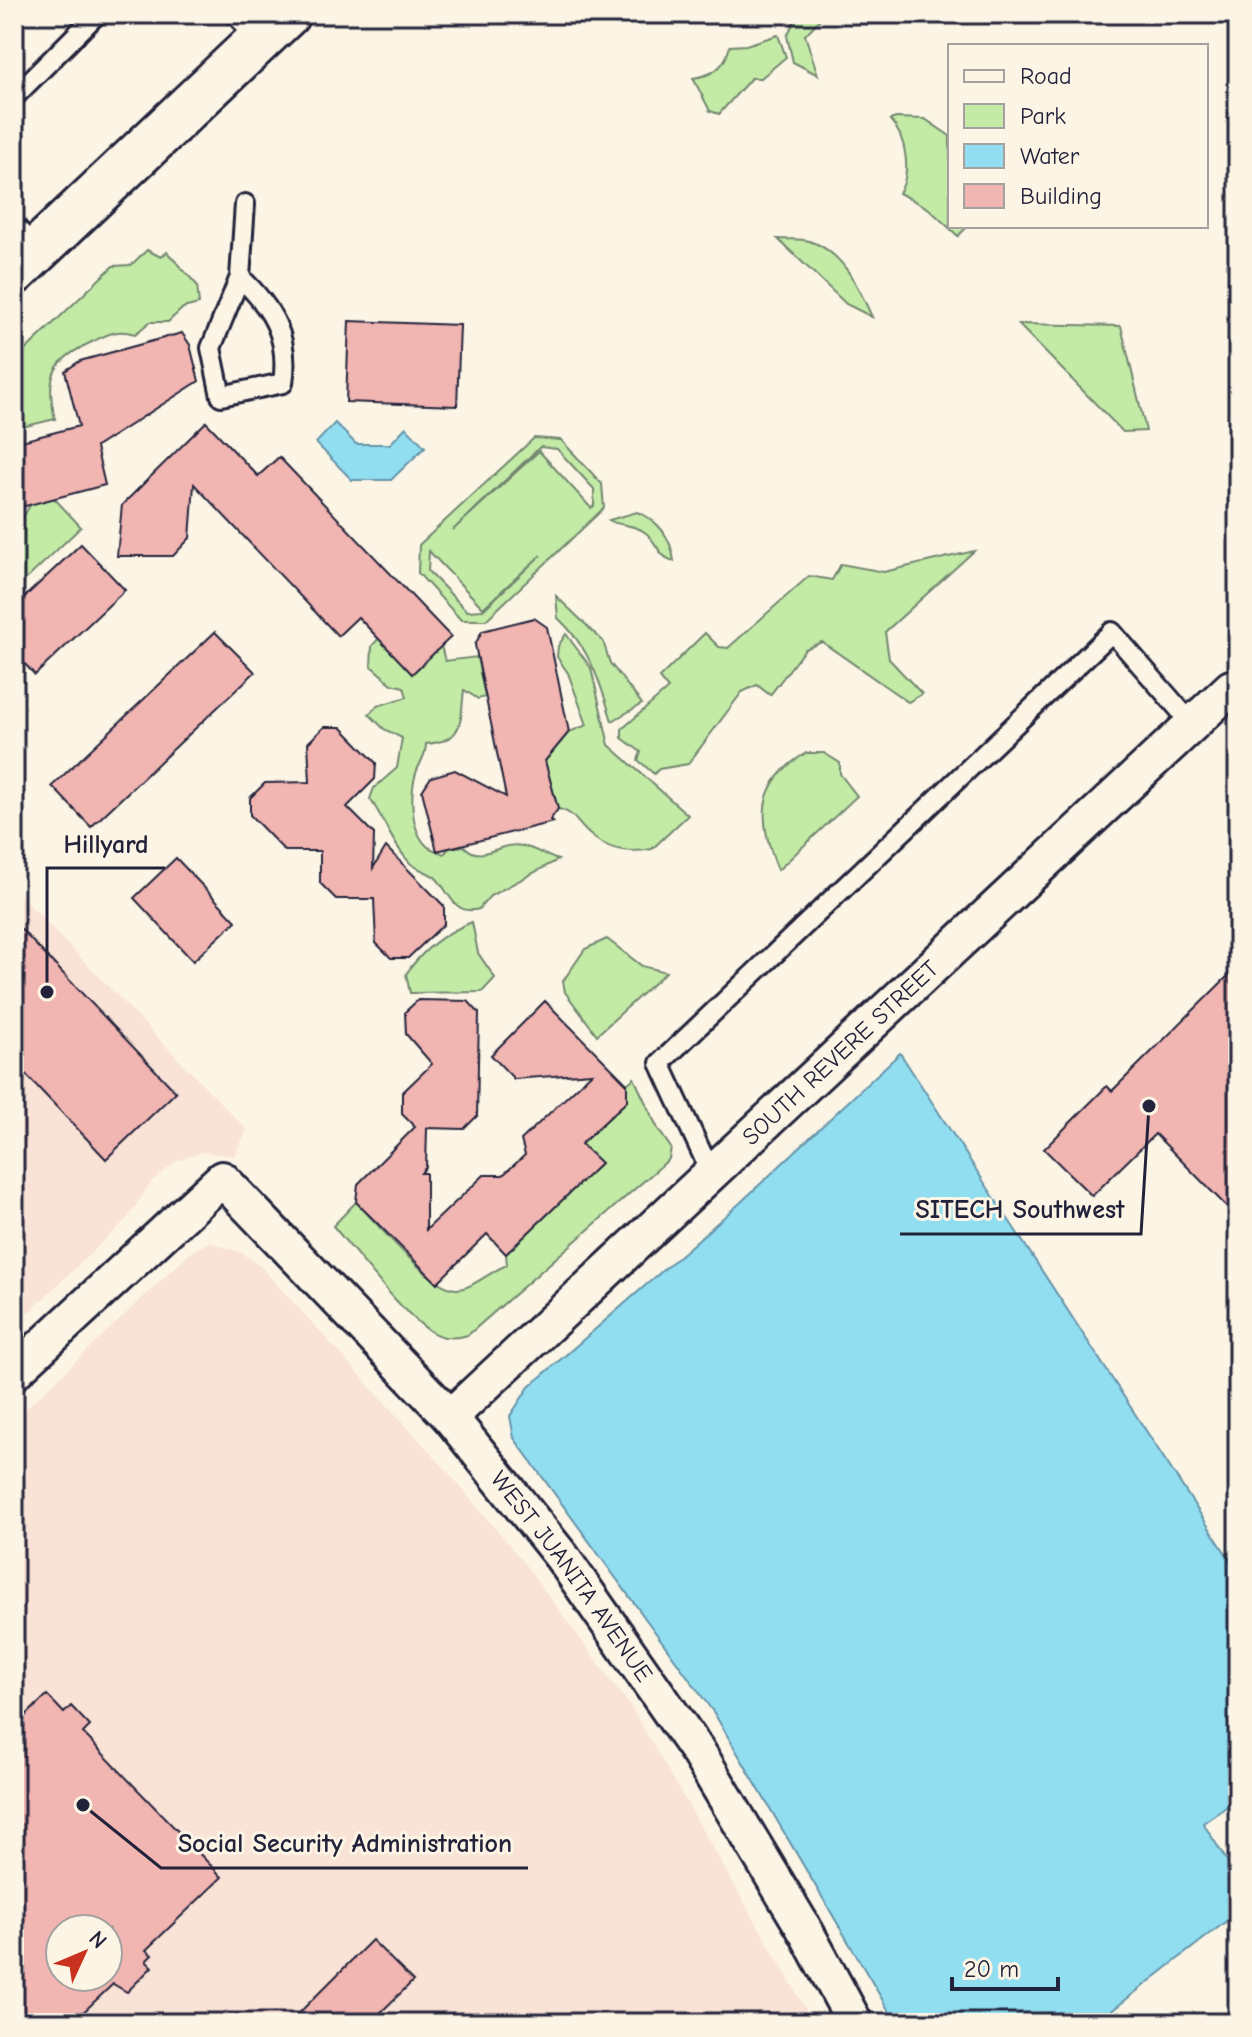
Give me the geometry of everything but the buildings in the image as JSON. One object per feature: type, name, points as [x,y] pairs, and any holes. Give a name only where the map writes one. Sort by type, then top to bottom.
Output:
[{"type":"street","points":[[22,249],[260,23]]},
{"type":"street","name":"SOUTH REVERE STREET","points":[[450,1417],[1192,724],[1235,692]]},
{"type":"street","name":"WEST JUANITA AVENUE","points":[[14,1372],[222,1179],[450,1417],[562,1557],[698,1752],[806,1932],[855,2023]]},
{"type":"lane","points":[[14,97],[97,14]]},
{"type":"lane","points":[[240,277],[266,303],[281,330],[287,360],[283,383],[221,396],[211,348],[240,277],[245,204]]},
{"type":"lane","points":[[711,1173],[660,1063],[1112,632],[1192,724]]},
{"type":"shaded area","points":[[14,889],[247,1130],[234,1156],[202,1152],[177,1161],[152,1181],[127,1219],[14,1326]]},
{"type":"shaded area","points":[[209,1242],[242,1253],[261,1267],[448,1472],[521,1559],[633,1710],[814,2023],[14,2023],[14,1420],[190,1253]]},
{"type":"green space","points":[[798,14],[825,14],[805,35],[818,75],[793,62],[787,36]]},
{"type":"green space","points":[[778,35],[786,57],[761,78],[751,78],[719,114],[710,111],[693,78],[707,75],[718,68],[730,46],[746,45]]},
{"type":"green space","points":[[925,119],[948,135],[948,227],[928,208],[899,193],[905,175],[905,155],[900,135],[890,120]]},
{"type":"green space","points":[[949,228],[966,228],[958,236]]},
{"type":"green space","points":[[778,239],[809,241],[831,253],[848,272],[872,317],[846,304]]},
{"type":"green space","points":[[147,250],[161,257],[167,252],[197,285],[199,304],[183,308],[168,322],[150,322],[135,334],[109,334],[69,355],[55,370],[52,380],[55,419],[14,429],[14,361],[113,266],[131,265]]},
{"type":"green space","points":[[1018,324],[1121,326],[1146,431],[1123,432]]},
{"type":"green space","points":[[534,438],[561,440],[602,484],[604,508],[486,620],[461,620],[418,573],[419,545]],"holes":[[[540,447],[557,449],[594,489],[594,506],[591,508],[539,451],[453,530]],[[429,551],[483,608],[541,555],[483,610],[467,611],[428,571]]]},
{"type":"green space","points":[[54,498],[81,527],[14,591],[14,532],[32,502]]},
{"type":"green space","points":[[637,512],[663,531],[674,561],[664,556],[641,530],[609,520]]},
{"type":"green space","points":[[974,551],[885,632],[889,659],[922,694],[908,702],[822,642],[805,649],[770,695],[757,685],[742,692],[688,764],[659,769],[654,774],[638,760],[641,752],[622,738],[622,729],[668,689],[659,678],[705,633],[719,647],[728,648],[809,576],[832,580],[841,564],[884,572]]},
{"type":"green space","points":[[556,596],[603,641],[610,663],[642,704],[612,721],[586,653],[558,618]]},
{"type":"green space","points":[[566,634],[591,668],[609,745],[688,815],[652,849],[625,851],[609,847],[594,838],[571,815],[558,809],[545,761],[569,732],[587,725],[568,673],[557,657],[558,646]]},
{"type":"green space","points":[[379,638],[441,646],[445,661],[477,657],[485,697],[478,699],[464,690],[458,728],[448,739],[426,744],[416,773],[413,811],[421,839],[428,847],[444,854],[449,848],[464,846],[471,851],[484,853],[513,845],[531,848],[558,860],[490,896],[479,909],[458,906],[437,879],[410,863],[370,799],[374,788],[397,768],[402,738],[384,729],[369,714],[377,706],[407,697],[404,687],[392,684],[371,666],[372,646]]},
{"type":"green space","points":[[806,753],[824,753],[840,763],[840,774],[857,796],[778,870],[767,835],[765,804],[777,777]]},
{"type":"green space","points":[[472,922],[478,953],[495,978],[482,992],[410,993],[406,974],[420,957],[443,937]]},
{"type":"green space","points":[[607,939],[642,966],[666,972],[597,1035],[565,992],[563,981],[585,949]]},
{"type":"green space","points":[[634,1078],[658,1129],[671,1148],[669,1159],[468,1335],[446,1337],[426,1328],[398,1303],[333,1226],[356,1202],[432,1278],[456,1289],[475,1283],[507,1265],[506,1254],[600,1164],[581,1144],[627,1101],[627,1084]]},
{"type":"water","points":[[335,423],[356,444],[390,444],[406,427],[425,447],[391,480],[352,480],[316,443]]},
{"type":"water","points":[[900,1053],[1238,1572],[1238,1799],[1203,1823],[1238,1878],[1238,1912],[1096,2023],[896,2023],[714,1713],[514,1438],[510,1416],[529,1387],[740,1203]]},
{"type":"place","name":"Hillyard","points":[[47,992]]},
{"type":"place","name":"SITECH Southwest","points":[[1149,1106]]},
{"type":"place","name":"Social Security Administration","points":[[83,1805]]}]
